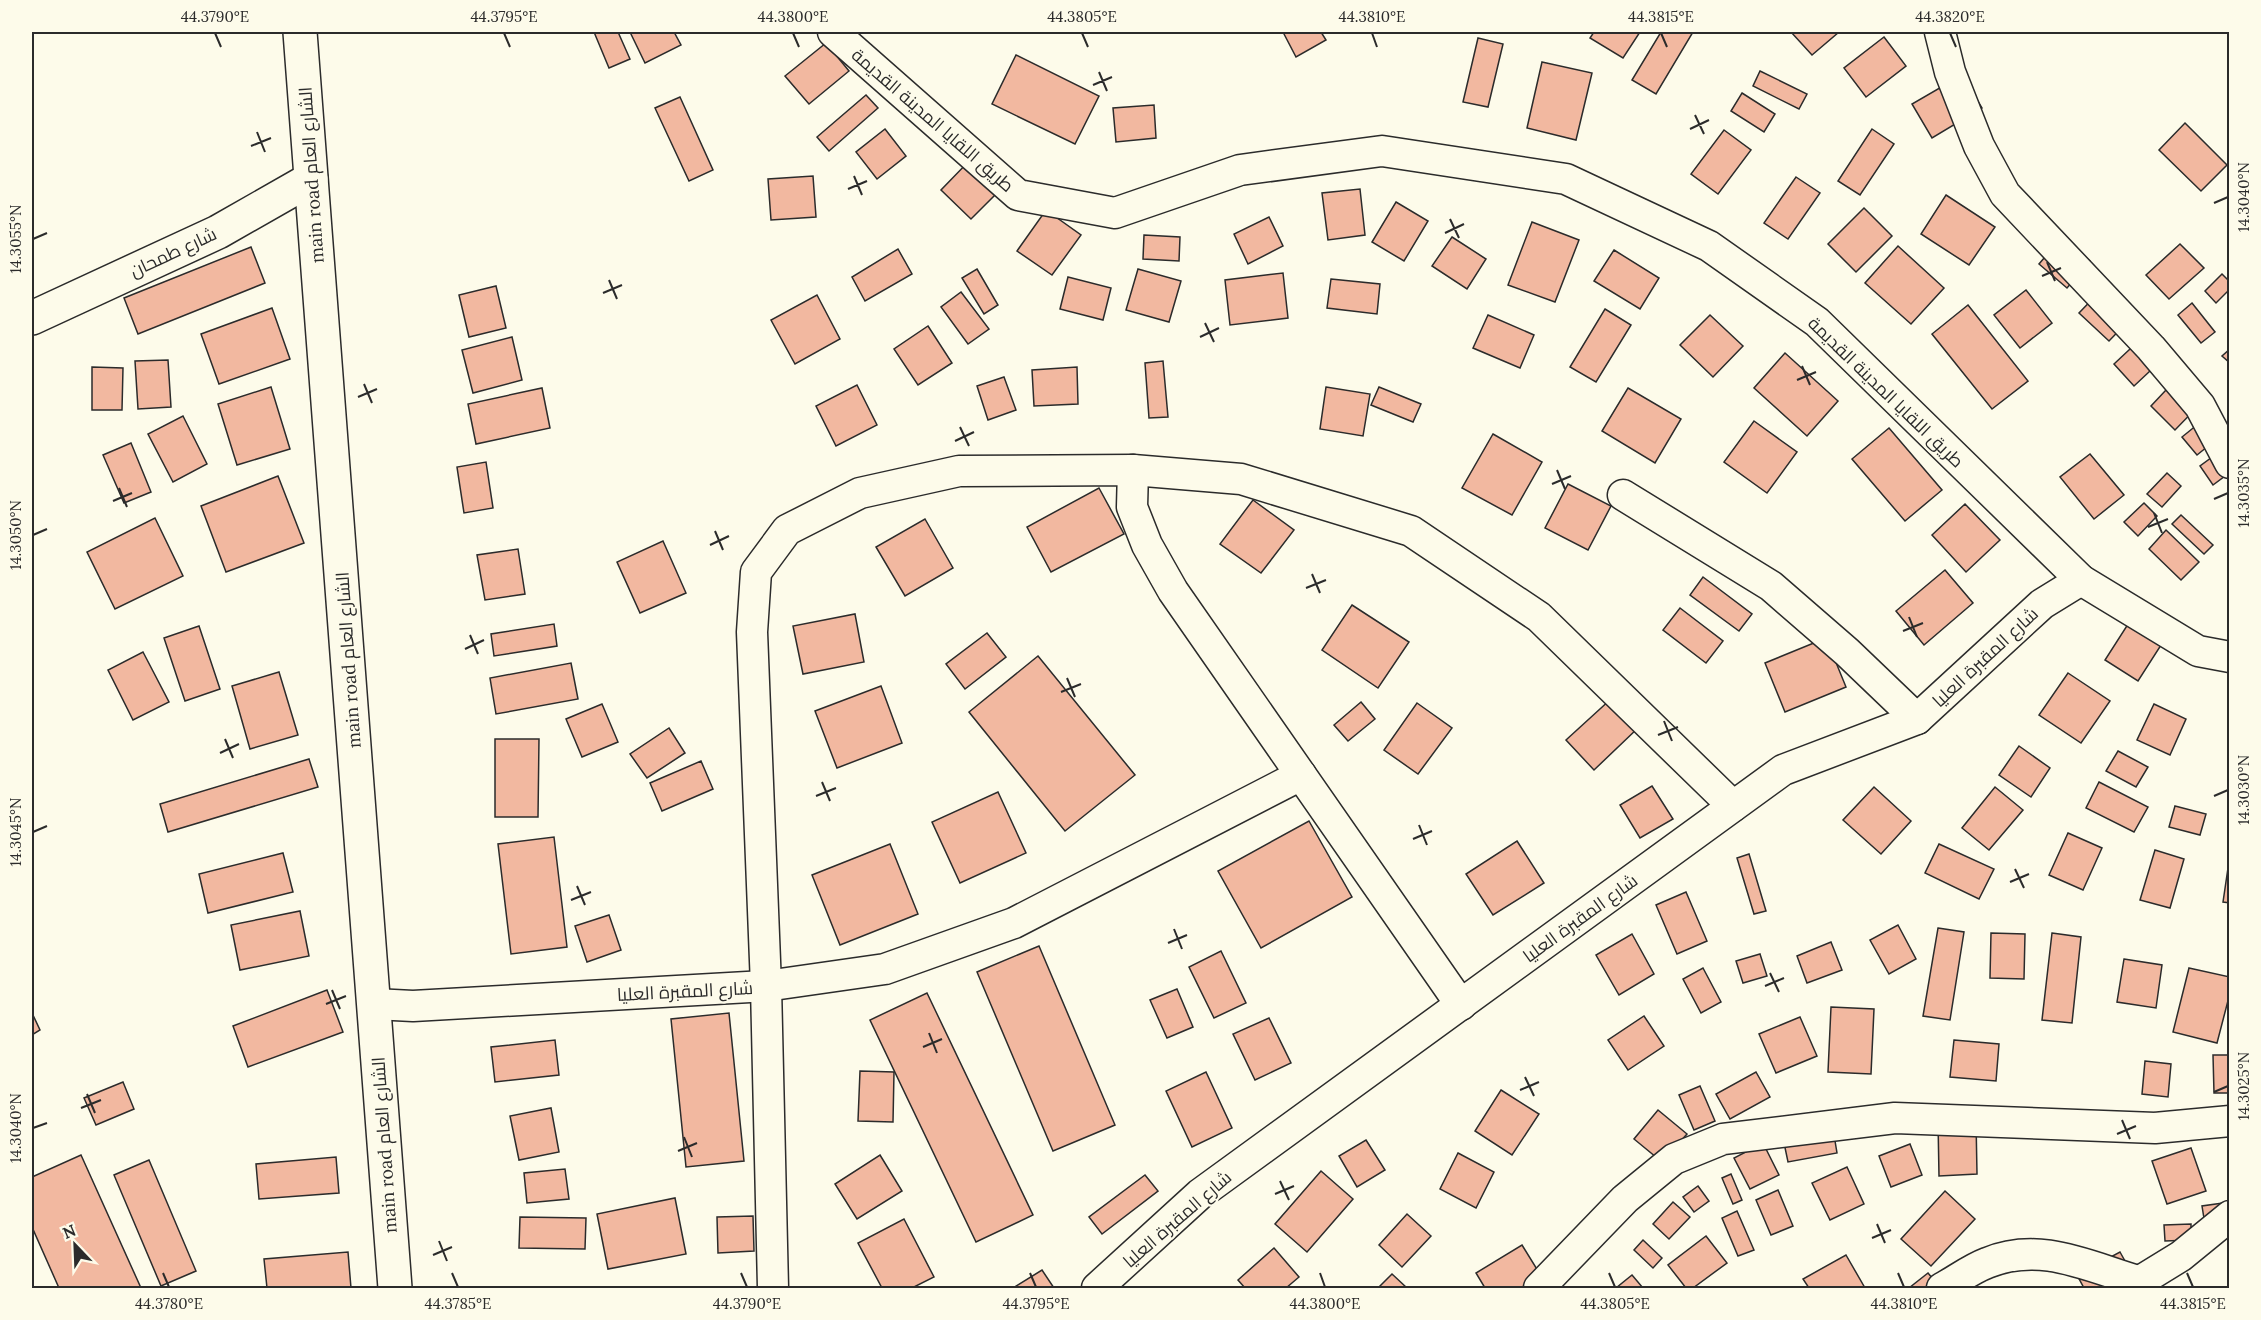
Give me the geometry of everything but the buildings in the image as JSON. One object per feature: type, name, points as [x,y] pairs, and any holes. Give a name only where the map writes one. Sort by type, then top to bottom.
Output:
[{"type":"main road","name":"main road الشارع العام","points":[[300,32],[395,1288]]},
{"type":"main road","name":"شارع طمحان","points":[[32,318],[218,232],[311,179]]},
{"type":"street","name":"طريق اللقايا المدينة القديمة","points":[[833,32],[1018,195],[1115,213],[1239,170],[1382,151],[1566,179],[1709,246],[1817,322],[2081,580],[2198,651],[2229,657]]},
{"type":"street","points":[[1940,32],[1950,72],[1975,135],[2004,194],[2151,348],[2200,406],[2229,463]]},
{"type":"street","points":[[1133,470],[1132,507],[1147,545],[1173,591],[1461,1005]]},
{"type":"street","points":[[1301,775],[1014,923],[885,969],[766,986],[752,632],[756,572],[787,530],[860,494],[959,471],[1133,470],[1241,479],[1411,531],[1539,617],[1733,806]]},
{"type":"street","points":[[1623,495],[1771,586],[1847,652],[1917,719]]},
{"type":"street","name":"شارع المقبرة العليا","points":[[1097,1288],[1200,1194],[1783,770],[1917,719],[2042,604],[2081,580]]},
{"type":"street","name":"شارع المقبرة العليا","points":[[374,1004],[413,1006],[766,986],[773,1288]]},
{"type":"street","points":[[1539,1288],[1625,1199],[1674,1159],[1724,1139],[1895,1118],[2155,1128],[2229,1122]]},
{"type":"street","points":[[1942,1288],[1986,1263],[2012,1255],[2044,1252],[2134,1285],[2181,1256],[2229,1216]]}]
